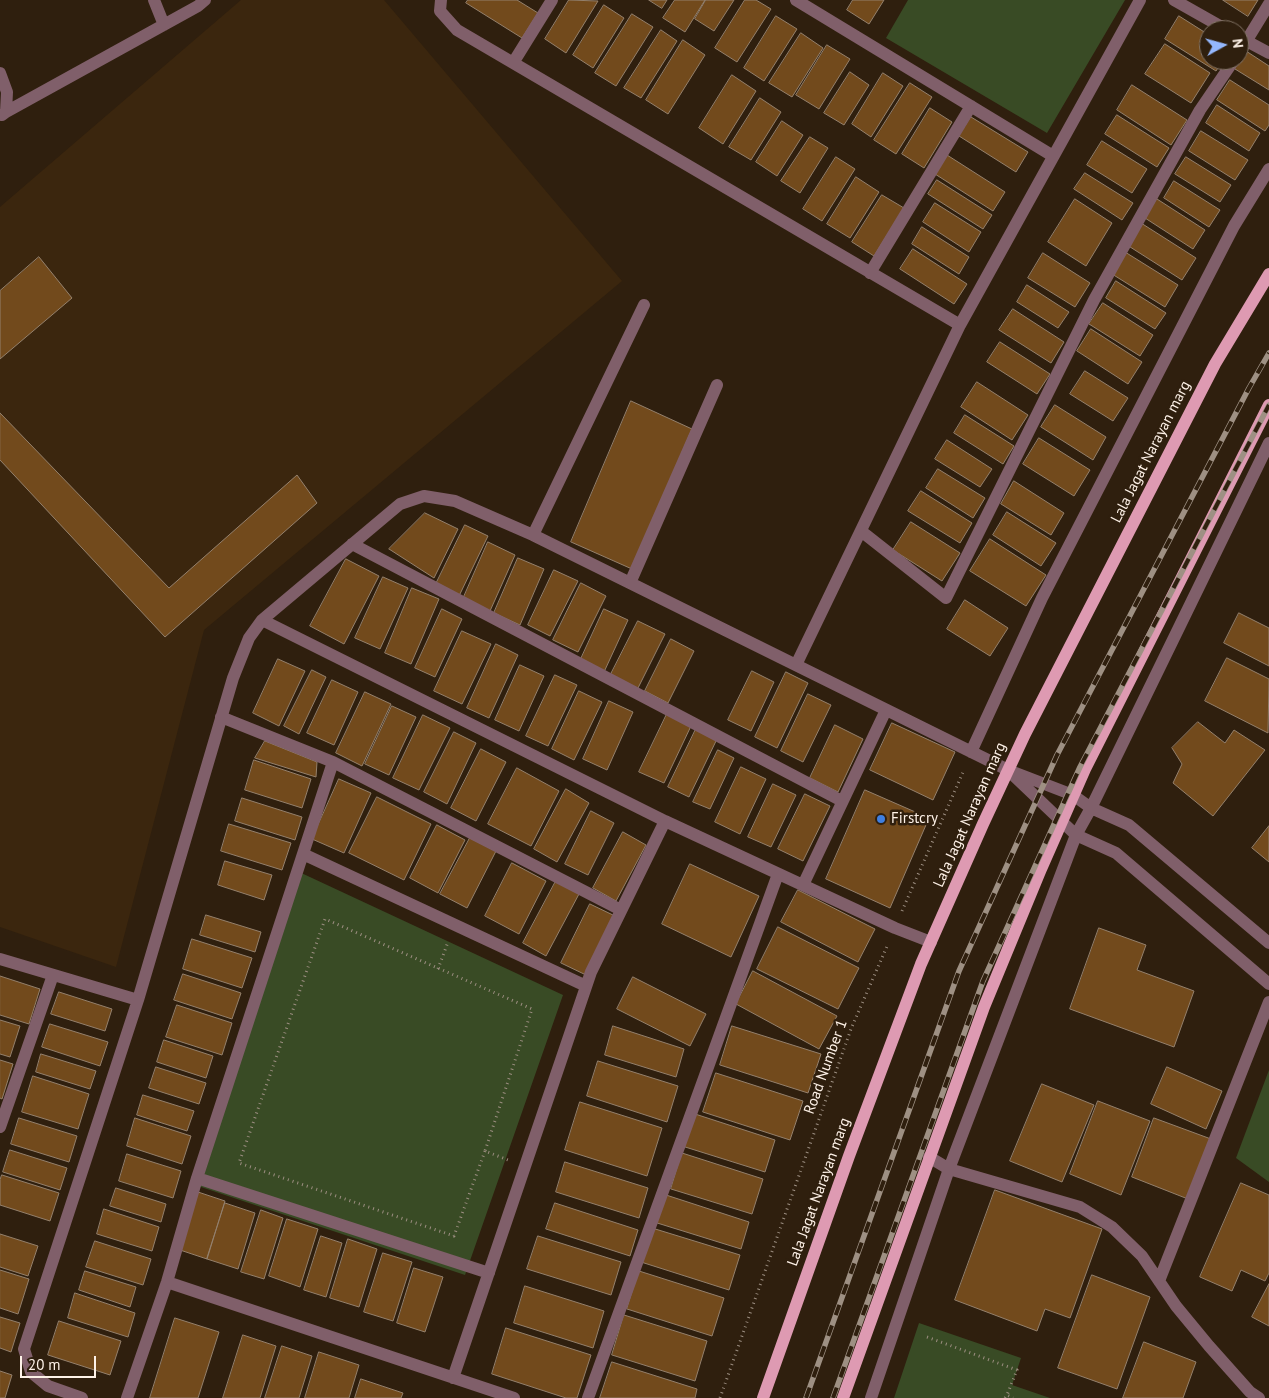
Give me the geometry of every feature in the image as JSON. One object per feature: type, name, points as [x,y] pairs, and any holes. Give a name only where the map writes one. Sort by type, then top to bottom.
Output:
[{"type":"main road","name":"Lala Jagat Narayan marg","points":[[763,1398],[849,1156],[931,942],[1008,770],[1029,725],[1215,364],[1269,274]]},
{"type":"main road","points":[[843,1398],[984,1007],[1061,822],[1085,768],[1269,405]]},
{"type":"street","points":[[154,0],[164,25]]},
{"type":"street","points":[[3,114],[198,6],[205,0]]},
{"type":"street","points":[[441,0],[440,11],[457,30],[960,325]]},
{"type":"street","points":[[513,63],[552,0]]},
{"type":"street","points":[[796,0],[1054,156]]},
{"type":"street","points":[[796,665],[960,325],[1140,0]]},
{"type":"street","points":[[1174,0],[1209,20]]},
{"type":"street","points":[[1249,31],[1269,4]]},
{"type":"street","points":[[1249,42],[1269,54]]},
{"type":"street","points":[[861,531],[946,598],[1094,300],[1200,110],[1227,70]]},
{"type":"street","points":[[0,73],[7,92],[3,114]]},
{"type":"street","points":[[870,272],[971,106]]},
{"type":"street","points":[[971,752],[1042,598],[1234,226],[1269,169]]},
{"type":"street","points":[[533,535],[644,305]]},
{"type":"street","points":[[630,583],[717,385]]},
{"type":"street","points":[[871,1398],[949,1168],[1076,836],[1269,443]]},
{"type":"street","points":[[82,1398],[48,1386],[31,1372],[24,1349],[138,1000],[233,678],[249,638],[262,620],[400,504],[424,496],[455,501],[533,535],[1008,770],[1074,795],[1091,808],[1129,825],[1269,943]]},
{"type":"street","points":[[352,544],[842,801]]},
{"type":"street","points":[[262,620],[665,821],[895,928],[931,942]]},
{"type":"street","points":[[802,885],[886,710]]},
{"type":"street","points":[[221,717],[333,762],[621,910]]},
{"type":"street","points":[[127,1398],[167,1282],[197,1178],[333,762]]},
{"type":"street","points":[[1008,770],[1076,836],[1116,853],[1269,984]]},
{"type":"street","points":[[453,1378],[591,972],[665,821]]},
{"type":"street","points":[[303,854],[586,986]]},
{"type":"street","points":[[588,1398],[778,874]]},
{"type":"street","points":[[0,959],[138,1000]]},
{"type":"street","points":[[0,1126],[52,975]]},
{"type":"street","points":[[1159,1281],[1269,1002]]},
{"type":"street","points":[[929,1157],[949,1168],[1080,1206],[1112,1227],[1142,1256],[1176,1306],[1209,1346],[1250,1392],[1259,1398]]},
{"type":"street","points":[[197,1178],[489,1273]]},
{"type":"street","points":[[167,1282],[514,1398]]},
{"type":"path","name":"Road Number 1","points":[[720,1398],[851,1029],[971,752]]},
{"type":"path","points":[[325,919],[532,1009],[484,1151],[454,1236],[239,1163],[325,919]]},
{"type":"path","points":[[438,969],[454,925]]},
{"type":"path","points":[[484,1151],[525,1166]]},
{"type":"path","points":[[927,1337],[1017,1370],[1006,1397],[1013,1398]]},
{"type":"shaded area","points":[[241,0],[384,0],[622,281],[204,630],[116,967],[0,927],[0,207]]},
{"type":"green space","points":[[908,0],[1125,0],[1047,133],[886,38]]},
{"type":"green space","points":[[297,871],[563,995],[465,1275],[195,1185]]},
{"type":"green space","points":[[1269,1070],[1269,1182],[1236,1158]]},
{"type":"green space","points":[[919,1323],[1021,1358],[1012,1385],[1050,1398],[894,1398]]},
{"type":"building","points":[[468,0],[517,0],[538,13],[522,38],[466,3]]},
{"type":"building","points":[[569,0],[598,1],[566,53],[545,39]]},
{"type":"building","points":[[649,0],[667,0],[662,8]]},
{"type":"building","points":[[675,0],[705,0],[685,32],[663,18]]},
{"type":"building","points":[[706,0],[734,0],[714,31],[695,19]]},
{"type":"building","points":[[745,0],[756,0],[771,9],[737,62],[715,48]]},
{"type":"building","points":[[853,0],[884,0],[869,24],[847,10]]},
{"type":"building","points":[[1223,0],[1258,0],[1248,16]]},
{"type":"building","points":[[604,5],[624,18],[593,68],[573,55]]},
{"type":"building","points":[[632,14],[653,27],[616,86],[595,73]]},
{"type":"building","points":[[776,16],[797,29],[764,81],[744,68]]},
{"type":"building","points":[[1179,16],[1199,29],[1199,60],[1165,39]]},
{"type":"building","points":[[661,30],[677,41],[641,98],[624,88]]},
{"type":"building","points":[[801,33],[823,48],[792,97],[769,83]]},
{"type":"building","points":[[683,40],[705,55],[668,114],[646,100]]},
{"type":"building","points":[[1165,44],[1199,66],[1199,70],[1205,70],[1210,73],[1191,103],[1145,74]]},
{"type":"building","points":[[827,45],[850,59],[819,109],[796,95]]},
{"type":"building","points":[[1249,53],[1269,66],[1269,90],[1237,70],[1249,70]]},
{"type":"building","points":[[850,72],[869,85],[844,125],[824,113]]},
{"type":"building","points":[[883,73],[903,86],[871,137],[852,124]]},
{"type":"building","points":[[732,75],[756,91],[723,144],[699,128]]},
{"type":"building","points":[[1230,80],[1269,105],[1269,125],[1265,131],[1217,100]]},
{"type":"building","points":[[910,83],[932,97],[896,154],[874,140]]},
{"type":"building","points":[[1132,85],[1187,120],[1171,145],[1117,110]]},
{"type":"building","points":[[760,98],[781,112],[751,160],[729,147]]},
{"type":"building","points":[[1217,105],[1260,133],[1249,151],[1206,123]]},
{"type":"building","points":[[930,108],[952,122],[924,168],[902,154]]},
{"type":"building","points":[[1117,115],[1169,148],[1157,167],[1105,134]]},
{"type":"building","points":[[971,117],[1028,152],[1016,172],[959,136]]},
{"type":"building","points":[[782,121],[803,135],[777,176],[756,162]]},
{"type":"building","points":[[1201,131],[1248,160],[1235,180],[1189,151]]},
{"type":"building","points":[[810,137],[828,148],[800,193],[781,181]]},
{"type":"building","points":[[1102,141],[1147,169],[1132,193],[1087,165]]},
{"type":"building","points":[[947,155],[1005,192],[993,211],[935,174]]},
{"type":"building","points":[[836,157],[855,169],[822,221],[803,209]]},
{"type":"building","points":[[1186,157],[1231,185],[1220,202],[1175,174]]},
{"type":"building","points":[[1085,173],[1133,203],[1122,220],[1074,189]]},
{"type":"building","points":[[856,177],[879,192],[850,238],[827,224]]},
{"type":"building","points":[[937,180],[992,215],[983,229],[928,194]]},
{"type":"building","points":[[1174,181],[1220,210],[1209,227],[1164,198]]},
{"type":"building","points":[[882,195],[904,208],[874,256],[852,242]]},
{"type":"building","points":[[1075,199],[1112,223],[1086,266],[1048,242]]},
{"type":"building","points":[[1157,199],[1205,230],[1193,249],[1145,218]]},
{"type":"building","points":[[935,203],[981,232],[969,252],[923,222]]},
{"type":"building","points":[[1141,223],[1196,258],[1182,280],[1127,245]]},
{"type":"building","points":[[922,227],[969,257],[959,274],[912,244]]},
{"type":"building","points":[[913,249],[967,284],[954,304],[900,269]]},
{"type":"building","points":[[1125,252],[1178,285],[1165,307],[1112,274]]},
{"type":"building","points":[[1043,253],[1090,283],[1075,307],[1028,278]]},
{"type":"building","points":[[39,257],[72,298],[0,359],[0,291]]},
{"type":"building","points":[[1116,281],[1166,313],[1155,329],[1106,298]]},
{"type":"building","points":[[1027,285],[1069,312],[1058,328],[1017,302]]},
{"type":"building","points":[[1103,303],[1153,335],[1140,356],[1089,324]]},
{"type":"building","points":[[1013,309],[1064,342],[1051,363],[999,330]]},
{"type":"building","points":[[1091,329],[1142,362],[1128,384],[1077,351]]},
{"type":"building","points":[[1000,342],[1050,374],[1037,394],[987,362]]},
{"type":"building","points":[[1085,371],[1128,398],[1113,421],[1070,394]]},
{"type":"building","points":[[977,382],[1028,415],[1012,440],[961,407]]},
{"type":"building","points":[[631,401],[692,429],[632,569],[571,542]]},
{"type":"building","points":[[1055,405],[1106,437],[1093,460],[1041,427]]},
{"type":"building","points":[[0,413],[169,588],[297,475],[317,503],[165,637],[0,460]]},
{"type":"building","points":[[965,415],[1014,446],[1003,464],[954,433]]},
{"type":"building","points":[[1039,438],[1090,470],[1074,496],[1023,464]]},
{"type":"building","points":[[947,440],[992,469],[980,487],[935,459]]},
{"type":"building","points":[[938,469],[985,498],[973,518],[926,488]]},
{"type":"building","points":[[1014,481],[1064,513],[1051,535],[1001,504]]},
{"type":"building","points":[[921,491],[972,523],[960,543],[908,511]]},
{"type":"building","points":[[1007,512],[1056,543],[1041,566],[993,535]]},
{"type":"building","points":[[425,513],[458,529],[434,578],[389,549]]},
{"type":"building","points":[[911,522],[960,553],[942,581],[893,550]]},
{"type":"building","points":[[465,525],[488,536],[459,596],[436,584]]},
{"type":"building","points":[[990,539],[1046,575],[1026,606],[970,571]]},
{"type":"building","points":[[488,542],[515,555],[490,611],[463,599]]},
{"type":"building","points":[[518,558],[544,569],[520,625],[494,613]]},
{"type":"building","points":[[346,559],[379,576],[344,644],[310,626]]},
{"type":"building","points":[[554,570],[578,581],[550,636],[528,625]]},
{"type":"building","points":[[383,577],[408,588],[380,649],[355,638]]},
{"type":"building","points":[[581,583],[606,596],[578,652],[553,640]]},
{"type":"building","points":[[412,588],[439,599],[411,664],[385,653]]},
{"type":"building","points":[[965,600],[1008,628],[990,656],[947,629]]},
{"type":"building","points":[[442,609],[462,619],[435,677],[415,668]]},
{"type":"building","points":[[604,609],[628,620],[604,672],[580,661]]},
{"type":"building","points":[[1239,613],[1269,628],[1269,666],[1224,643]]},
{"type":"building","points":[[638,621],[665,634],[637,690],[610,676]]},
{"type":"building","points":[[462,631],[491,644],[462,704],[434,691]]},
{"type":"building","points":[[671,639],[694,651],[668,703],[645,691]]},
{"type":"building","points":[[496,644],[518,655],[489,718],[467,708]]},
{"type":"building","points":[[1227,658],[1269,679],[1268,733],[1205,701]]},
{"type":"building","points":[[278,659],[305,671],[279,726],[253,713]]},
{"type":"building","points":[[520,665],[544,676],[519,731],[495,720]]},
{"type":"building","points":[[312,670],[326,677],[299,734],[284,726]]},
{"type":"building","points":[[752,671],[774,682],[751,731],[728,720]]},
{"type":"building","points":[[786,672],[808,683],[777,748],[755,737]]},
{"type":"building","points":[[555,675],[577,685],[548,746],[526,736]]},
{"type":"building","points":[[332,680],[358,692],[334,745],[307,733]]},
{"type":"building","points":[[579,691],[602,702],[574,760],[552,749]]},
{"type":"building","points":[[365,692],[391,704],[362,766],[336,753]]},
{"type":"building","points":[[808,694],[831,705],[803,762],[781,751]]},
{"type":"building","points":[[609,701],[633,712],[607,770],[583,759]]},
{"type":"building","points":[[392,706],[416,717],[389,775],[365,764]]},
{"type":"building","points":[[667,714],[691,726],[664,783],[639,772]]},
{"type":"building","points":[[423,715],[450,728],[419,790],[393,778]]},
{"type":"building","points":[[1198,722],[1225,743],[1234,730],[1265,750],[1213,816],[1173,783],[1182,764],[1172,748]]},
{"type":"building","points":[[892,723],[955,752],[933,800],[870,770]]},
{"type":"building","points":[[835,725],[863,739],[838,792],[810,778]]},
{"type":"building","points":[[696,729],[717,739],[689,797],[668,787]]},
{"type":"building","points":[[454,732],[476,743],[447,804],[424,792]]},
{"type":"building","points":[[265,741],[317,762],[316,777],[255,758]]},
{"type":"building","points":[[481,749],[506,762],[476,821],[451,808]]},
{"type":"building","points":[[718,750],[734,758],[710,809],[693,802]]},
{"type":"building","points":[[254,760],[311,779],[302,808],[245,790]]},
{"type":"building","points":[[741,767],[766,779],[740,834],[715,822]]},
{"type":"building","points":[[517,768],[559,791],[531,846],[488,824]]},
{"type":"building","points":[[339,779],[371,793],[344,853],[312,839]]},
{"type":"building","points":[[773,784],[796,795],[771,847],[748,837]]},
{"type":"building","points":[[566,789],[589,803],[557,862],[534,849]]},
{"type":"building","points":[[865,790],[929,818],[890,908],[826,879]]},
{"type":"building","points":[[805,794],[830,806],[803,861],[778,849]]},
{"type":"building","points":[[377,797],[431,824],[404,880],[349,853]]},
{"type":"building","points":[[242,798],[302,817],[295,840],[235,821]]},
{"type":"building","points":[[591,811],[614,823],[588,875],[565,864]]},
{"type":"building","points":[[229,824],[291,843],[282,870],[221,851]]},
{"type":"building","points":[[437,825],[465,840],[438,893],[410,878]]},
{"type":"building","points":[[1269,826],[1269,862],[1252,848]]},
{"type":"building","points":[[623,832],[646,845],[616,901],[593,888]]},
{"type":"building","points":[[470,838],[496,851],[467,908],[440,894]]},
{"type":"building","points":[[225,861],[272,875],[264,900],[218,885]]},
{"type":"building","points":[[512,863],[546,881],[519,934],[485,916]]},
{"type":"building","points":[[690,864],[759,896],[731,957],[662,924]]},
{"type":"building","points":[[556,881],[579,894],[546,956],[523,943]]},
{"type":"building","points":[[798,890],[875,929],[858,962],[781,922]]},
{"type":"building","points":[[590,904],[615,916],[586,975],[561,963]]},
{"type":"building","points":[[206,915],[261,932],[255,952],[200,935]]},
{"type":"building","points":[[778,927],[859,968],[838,1009],[757,969]]},
{"type":"building","points":[[1099,928],[1146,945],[1137,970],[1194,991],[1174,1047],[1070,1009]]},
{"type":"building","points":[[192,939],[252,958],[242,988],[183,969]]},
{"type":"building","points":[[753,971],[837,1016],[819,1049],[736,1004]]},
{"type":"building","points":[[183,974],[241,993],[232,1019],[174,1000]]},
{"type":"building","points":[[0,976],[40,989],[29,1024],[0,1015]]},
{"type":"building","points":[[633,977],[706,1014],[690,1046],[617,1009]]},
{"type":"building","points":[[59,992],[112,1009],[105,1031],[51,1014]]},
{"type":"building","points":[[177,1005],[232,1023],[222,1055],[166,1037]]},
{"type":"building","points":[[0,1020],[20,1026],[10,1057],[0,1054]]},
{"type":"building","points":[[50,1024],[108,1042],[100,1066],[42,1047]]},
{"type":"building","points":[[613,1026],[684,1049],[676,1077],[605,1055]]},
{"type":"building","points":[[732,1026],[821,1054],[808,1093],[720,1065]]},
{"type":"building","points":[[164,1040],[213,1056],[206,1078],[157,1062]]},
{"type":"building","points":[[41,1054],[96,1071],[90,1089],[36,1072]]},
{"type":"building","points":[[0,1060],[13,1064],[2,1099],[0,1098]]},
{"type":"building","points":[[598,1061],[678,1086],[667,1122],[587,1096]]},
{"type":"building","points":[[156,1067],[206,1083],[199,1104],[149,1088]]},
{"type":"building","points":[[1167,1067],[1222,1091],[1206,1129],[1151,1104]]},
{"type":"building","points":[[716,1073],[803,1101],[790,1140],[703,1112]]},
{"type":"building","points":[[33,1076],[89,1094],[78,1129],[22,1112]]},
{"type":"building","points":[[1042,1084],[1094,1105],[1062,1182],[1010,1161]]},
{"type":"building","points":[[143,1095],[194,1111],[187,1131],[137,1115]]},
{"type":"building","points":[[1098,1101],[1150,1121],[1121,1195],[1070,1174]]},
{"type":"building","points":[[580,1102],[662,1128],[647,1176],[565,1150]]},
{"type":"building","points":[[692,1113],[775,1140],[765,1172],[682,1146]]},
{"type":"building","points":[[19,1118],[77,1136],[69,1162],[11,1144]]},
{"type":"building","points":[[135,1118],[191,1136],[182,1164],[127,1146]]},
{"type":"building","points":[[1154,1118],[1211,1139],[1188,1199],[1132,1177]]},
{"type":"building","points":[[10,1150],[67,1168],[60,1190],[3,1172]]},
{"type":"building","points":[[682,1153],[763,1179],[752,1214],[671,1189]]},
{"type":"building","points":[[127,1154],[181,1171],[173,1198],[119,1181]]},
{"type":"building","points":[[565,1162],[648,1188],[639,1218],[556,1192]]},
{"type":"building","points":[[2,1175],[59,1193],[50,1221],[0,1205],[0,1180]]},
{"type":"building","points":[[1241,1183],[1269,1195],[1269,1273],[1265,1281],[1241,1270],[1232,1291],[1200,1277]]},
{"type":"building","points":[[116,1188],[166,1204],[161,1222],[110,1206]]},
{"type":"building","points":[[995,1190],[1102,1229],[1070,1318],[1045,1309],[1037,1331],[955,1300]]},
{"type":"building","points":[[195,1191],[225,1201],[207,1259],[177,1249]]},
{"type":"building","points":[[663,1194],[749,1222],[741,1249],[654,1222]]},
{"type":"building","points":[[225,1203],[255,1213],[238,1269],[207,1259]]},
{"type":"building","points":[[555,1203],[638,1230],[630,1256],[546,1229]]},
{"type":"building","points":[[104,1209],[159,1227],[152,1251],[97,1234]]},
{"type":"building","points":[[261,1210],[283,1218],[264,1279],[241,1272]]},
{"type":"building","points":[[287,1219],[318,1229],[300,1287],[269,1276]]},
{"type":"building","points":[[652,1228],[740,1255],[729,1290],[641,1262]]},
{"type":"building","points":[[0,1234],[38,1246],[28,1276],[0,1267]]},
{"type":"building","points":[[321,1236],[342,1243],[326,1297],[304,1290]]},
{"type":"building","points":[[538,1236],[621,1262],[611,1295],[527,1269]]},
{"type":"building","points":[[348,1239],[377,1249],[359,1307],[330,1298]]},
{"type":"building","points":[[95,1241],[151,1259],[143,1285],[86,1267]]},
{"type":"building","points":[[383,1253],[412,1262],[393,1321],[364,1312]]},
{"type":"building","points":[[414,1268],[443,1277],[425,1332],[397,1323]]},
{"type":"building","points":[[0,1270],[29,1279],[18,1314],[0,1308]]},
{"type":"building","points":[[85,1271],[136,1287],[130,1307],[79,1290]]},
{"type":"building","points":[[639,1271],[724,1298],[712,1336],[627,1309]]},
{"type":"building","points":[[1092,1275],[1150,1297],[1117,1389],[1058,1368]]},
{"type":"building","points":[[1269,1284],[1269,1326],[1252,1317]]},
{"type":"building","points":[[525,1286],[604,1311],[593,1348],[514,1323]]},
{"type":"building","points":[[75,1293],[135,1313],[128,1337],[68,1318]]},
{"type":"building","points":[[624,1315],[707,1341],[695,1381],[612,1355]]},
{"type":"building","points":[[0,1317],[20,1323],[11,1352],[0,1348]]},
{"type":"building","points":[[175,1318],[219,1332],[198,1398],[150,1398]]},
{"type":"building","points":[[59,1321],[121,1341],[110,1375],[48,1355]]},
{"type":"building","points":[[506,1328],[591,1355],[577,1398],[566,1398],[492,1374]]},
{"type":"building","points":[[243,1335],[276,1346],[260,1398],[223,1398]]},
{"type":"building","points":[[1144,1342],[1196,1362],[1183,1398],[1123,1398]]},
{"type":"building","points":[[282,1346],[312,1356],[299,1398],[265,1398]]},
{"type":"building","points":[[319,1352],[359,1365],[349,1398],[305,1398]]},
{"type":"building","points":[[612,1362],[697,1389],[695,1398],[600,1398]]},
{"type":"building","points":[[0,1371],[12,1375],[5,1398],[0,1398]]},
{"type":"building","points":[[361,1379],[403,1393],[401,1398],[355,1398]]},
{"type":"railway","points":[[806,1398],[959,971],[1057,755],[1269,353]]},
{"type":"railway","points":[[833,1398],[983,981],[1080,767],[1269,405]]},
{"type":"place","name":"Firstcry","points":[[881,819]]}]
